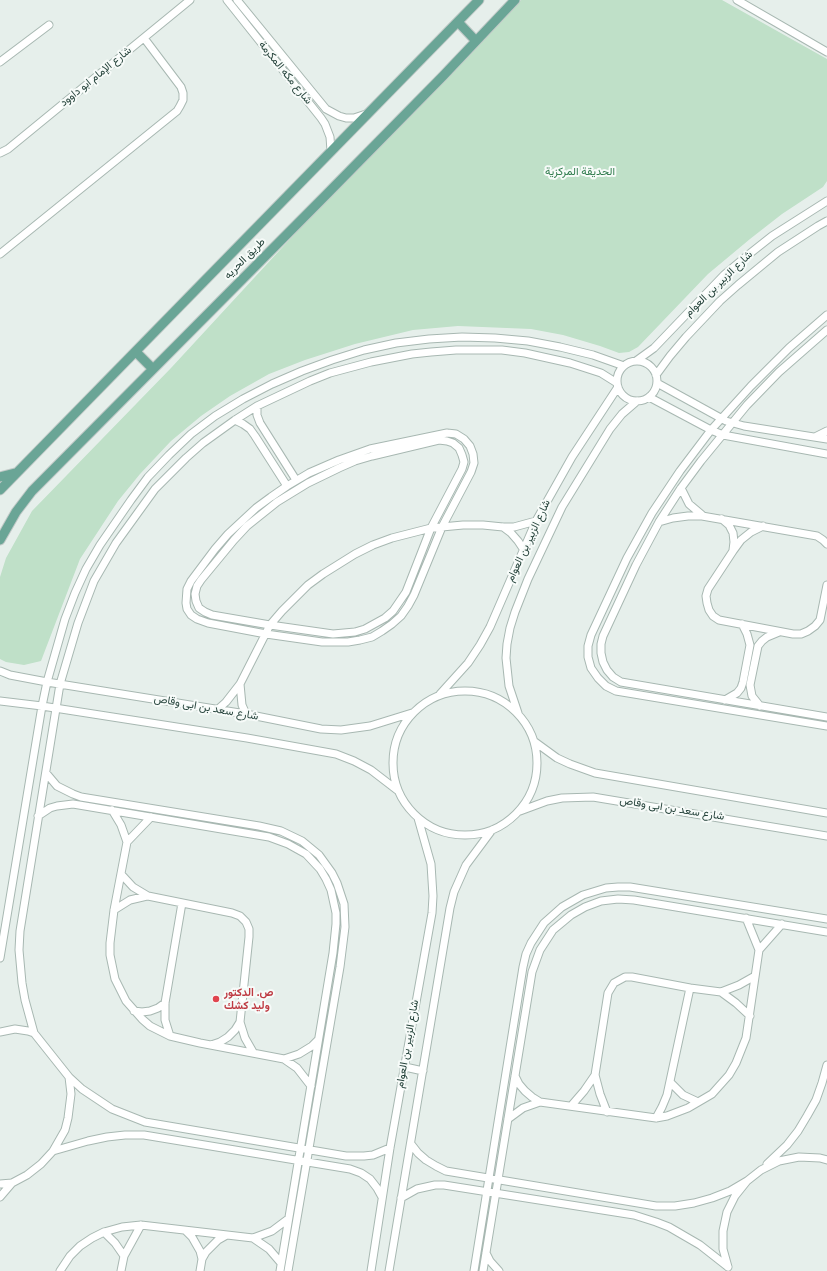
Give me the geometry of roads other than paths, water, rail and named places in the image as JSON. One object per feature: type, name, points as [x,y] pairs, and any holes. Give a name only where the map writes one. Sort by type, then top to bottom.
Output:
[{"type":"main road","name":"طريق الحريه","points":[[0,490],[479,0]]},
{"type":"main road","name":"طريق الحريه","points":[[0,540],[16,512],[32,491],[325,196],[515,0]]},
{"type":"main road","points":[[458,22],[476,41]]},
{"type":"main road","points":[[136,352],[153,370]]},
{"type":"main road","points":[[0,477],[17,472]]},
{"type":"street","name":"شارع الإمام ابو داوود","points":[[0,153],[190,0]]},
{"type":"street","name":"شارع مكه المكرمة","points":[[226,0],[325,124],[330,137],[331,151]]},
{"type":"street","name":"شارع مكه المكرمة","points":[[237,0],[326,109],[346,118],[354,118],[368,113]]},
{"type":"street","points":[[737,0],[827,52]]},
{"type":"street","points":[[0,62],[49,26]]},
{"type":"street","points":[[0,254],[176,111],[180,106],[183,94],[181,87],[144,38]]},
{"type":"street","points":[[297,88],[303,82]]},
{"type":"street","name":"شارع الزبير بن العوام","points":[[636,361],[654,348],[719,280],[748,254],[772,236],[826,201]]},
{"type":"street","name":"شارع الزبير بن العوام","points":[[656,374],[690,332],[738,285],[778,252],[827,221]]},
{"type":"street","points":[[827,315],[806,332],[774,362],[711,430],[672,481],[639,536],[591,635],[588,646],[588,657],[591,668],[606,686],[616,691],[827,726]]},
{"type":"street","points":[[827,330],[779,372],[732,423],[681,488],[659,522],[636,565],[601,644],[603,662],[613,677],[621,682],[827,717]]},
{"type":"street","points":[[0,958],[42,706],[47,682],[65,619],[75,593],[90,563],[115,522],[148,477],[191,434],[243,399],[296,374],[332,360],[383,346],[429,339],[462,337],[495,338],[528,341],[567,348],[624,366]]},
{"type":"street","points":[[390,1148],[373,1155],[355,1157],[145,1122],[107,1106],[82,1089],[69,1077],[34,1033],[22,983],[19,950],[20,931],[60,684],[85,602],[94,581],[116,543],[141,507],[170,473],[203,443],[257,406],[310,381],[350,367],[405,355],[456,350],[502,350],[548,357],[570,363],[601,373],[617,385],[625,397],[636,401],[649,397],[654,391],[657,383],[656,374],[649,364],[636,361],[628,363],[618,374],[617,385]]},
{"type":"street","points":[[657,383],[721,419],[732,423],[827,439]]},
{"type":"street","name":"شارع الزبير بن العوام","points":[[440,694],[468,662],[480,645],[490,627],[536,521],[572,457],[617,385]]},
{"type":"street","points":[[649,397],[723,435],[827,454]]},
{"type":"street","name":"شارع الزبير بن العوام","points":[[518,713],[509,686],[506,658],[510,628],[515,612],[528,579],[562,507],[610,428],[636,401]]},
{"type":"street","points":[[257,406],[257,415],[260,423],[296,480]]},
{"type":"street","points":[[235,420],[250,429],[286,486]]},
{"type":"street","points":[[815,437],[827,431]]},
{"type":"street","points":[[447,433],[456,434],[464,439],[470,446],[473,454],[474,463],[471,472],[442,527],[414,595],[401,616],[382,631],[360,640],[348,642],[322,642],[266,634],[208,623],[197,619],[192,615],[187,609],[186,598],[187,589],[191,581],[228,534],[256,508],[296,480],[329,464],[371,452],[447,433]]},
{"type":"street","points":[[439,440],[454,443],[459,448],[464,462],[462,469],[431,528],[406,592],[393,611],[375,624],[355,632],[338,634],[270,625],[212,615],[199,608],[195,594],[197,586],[222,554],[248,526],[282,499],[323,475],[350,464],[371,452],[439,440]]},
{"type":"street","points":[[681,488],[689,504],[702,516]]},
{"type":"street","points":[[659,522],[673,518],[702,516],[817,536],[827,544]]},
{"type":"street","points":[[722,519],[729,525],[733,533],[733,551]]},
{"type":"street","points":[[217,710],[240,684],[270,625],[294,598],[308,586],[323,574],[355,554],[392,538],[431,528],[463,525],[503,527],[536,521]]},
{"type":"street","points":[[763,526],[751,532],[741,540],[708,589],[706,596],[707,603],[713,616],[719,620],[779,632],[801,634],[815,626],[820,620],[827,585]]},
{"type":"street","points":[[503,527],[515,537],[524,550]]},
{"type":"street","points":[[215,549],[222,554]]},
{"type":"street","points":[[725,700],[736,693],[740,688],[746,665],[750,645],[742,624]]},
{"type":"street","points":[[760,706],[750,691],[758,646],[767,637],[779,632]]},
{"type":"street","points":[[746,665],[754,666]]},
{"type":"street","name":"شارع سعد بن ابى وقاص","points":[[0,672],[47,682],[246,714],[321,729],[341,730],[370,726],[412,713]]},
{"type":"street","points":[[240,684],[242,704],[246,714]]},
{"type":"street","points":[[456,691],[473,691],[490,695],[505,702],[518,713],[528,727],[534,742],[537,755],[537,767],[535,780],[526,802],[518,812],[506,822],[492,830],[477,834],[453,834],[431,827],[418,818],[406,806],[398,791],[393,775],[392,758],[399,731],[412,713],[425,702],[440,694],[456,691]]},
{"type":"street","points":[[673,700],[674,691]]},
{"type":"street","name":"شارع سعد بن ابى وقاص","points":[[0,701],[56,708],[247,738],[336,754],[354,760],[371,770],[398,791]]},
{"type":"street","name":"شارع سعد بن ابى وقاص","points":[[534,742],[570,764],[595,773],[827,813]]},
{"type":"street","points":[[46,773],[57,786],[81,797],[265,827],[292,836],[319,855],[332,873],[344,904],[345,926],[340,967],[288,1271]]},
{"type":"street","name":"شارع سعد بن ابى وقاص","points":[[518,812],[547,801],[577,797],[593,797],[827,836]]},
{"type":"street","points":[[38,816],[50,808],[65,804],[73,804],[183,822],[279,840],[298,848],[306,854],[326,879],[334,901],[336,924],[333,953],[280,1271]]},
{"type":"street","points":[[112,810],[127,842],[114,910],[110,942],[111,967],[119,991],[134,1011],[150,1026],[170,1036],[211,1046],[253,1052],[284,1059],[297,1068],[311,1086]]},
{"type":"street","points":[[183,822],[185,814]]},
{"type":"street","points":[[127,842],[151,817]]},
{"type":"street","name":"شارع الزبير بن العوام","points":[[371,1271],[390,1148],[432,913],[433,896],[431,864],[418,818]]},
{"type":"street","name":"شارع الزبير بن العوام","points":[[389,1271],[450,908],[454,892],[466,865],[492,830]]},
{"type":"street","points":[[121,874],[133,887],[148,896],[232,913],[240,916],[246,922],[250,937],[240,1022],[244,1038],[253,1052]]},
{"type":"street","points":[[474,1271],[526,954],[544,923],[562,907],[583,895],[594,891],[618,887],[827,919]]},
{"type":"street","points":[[114,910],[130,900],[148,896]]},
{"type":"street","points":[[483,1271],[532,972],[535,960],[540,950],[549,935],[561,922],[591,905],[601,901],[618,899],[634,900],[827,932]]},
{"type":"street","points":[[170,1036],[165,1020],[165,1003],[182,904]]},
{"type":"street","points":[[515,1076],[525,1091],[540,1102],[656,1118],[678,1112],[712,1094],[729,1075],[736,1063],[746,1038],[759,950],[746,918]]},
{"type":"street","points":[[759,950],[782,924]]},
{"type":"street","points":[[607,1112],[595,1075],[608,993],[614,983],[626,977],[632,977],[690,988],[721,992],[739,985],[755,976]]},
{"type":"street","points":[[656,1118],[667,1095],[690,988]]},
{"type":"street","points":[[721,992],[750,1016]]},
{"type":"street","points":[[134,1011],[150,1011],[165,1003]]},
{"type":"street","points":[[211,1046],[228,1037],[240,1022]]},
{"type":"street","points":[[0,1032],[15,1029],[34,1033]]},
{"type":"street","points":[[284,1059],[306,1050],[318,1040]]},
{"type":"street","points":[[411,1144],[426,1160],[446,1171],[637,1203],[662,1206],[675,1206],[694,1203],[730,1191],[747,1181],[787,1145],[808,1116],[820,1089],[827,1065]]},
{"type":"street","points":[[404,1067],[422,1070]]},
{"type":"street","points":[[571,1106],[584,1092],[595,1075]]},
{"type":"street","points":[[0,1197],[12,1183],[27,1175],[41,1164],[53,1151],[65,1130],[68,1118],[71,1094],[69,1077]]},
{"type":"street","points":[[670,1082],[683,1095],[698,1102]]},
{"type":"street","points":[[508,1119],[523,1108],[540,1102]]},
{"type":"street","points":[[53,1151],[107,1137],[144,1135],[350,1169],[361,1173],[370,1179],[382,1198]]},
{"type":"street","points":[[761,1170],[779,1161],[799,1157],[820,1158],[827,1160]]},
{"type":"street","points":[[728,1269],[723,1249],[723,1231],[727,1212],[735,1196],[747,1181]]},
{"type":"street","points":[[0,1184],[12,1183]]},
{"type":"street","points":[[401,1198],[417,1189],[435,1185],[444,1185],[634,1215],[670,1227],[700,1245],[728,1269]]},
{"type":"street","points":[[60,1271],[70,1256],[80,1246],[104,1232],[122,1227],[141,1225],[225,1236],[253,1238],[272,1231],[288,1219]]},
{"type":"street","points":[[121,1271],[124,1256],[141,1225]]},
{"type":"street","points":[[186,1231],[200,1251],[202,1259],[200,1271]]},
{"type":"street","points":[[104,1232],[115,1243],[124,1256]]},
{"type":"street","points":[[202,1259],[212,1246],[225,1236]]},
{"type":"street","points":[[253,1238],[269,1248],[281,1263]]},
{"type":"street","points":[[486,1253],[490,1261],[499,1271]]},
{"type":"place","name":"ص. الدكتور وليد كشك","points":[[216,999]]},
{"type":"park label","name":"الحديقة المركزية","points":[[580,172]]}]
